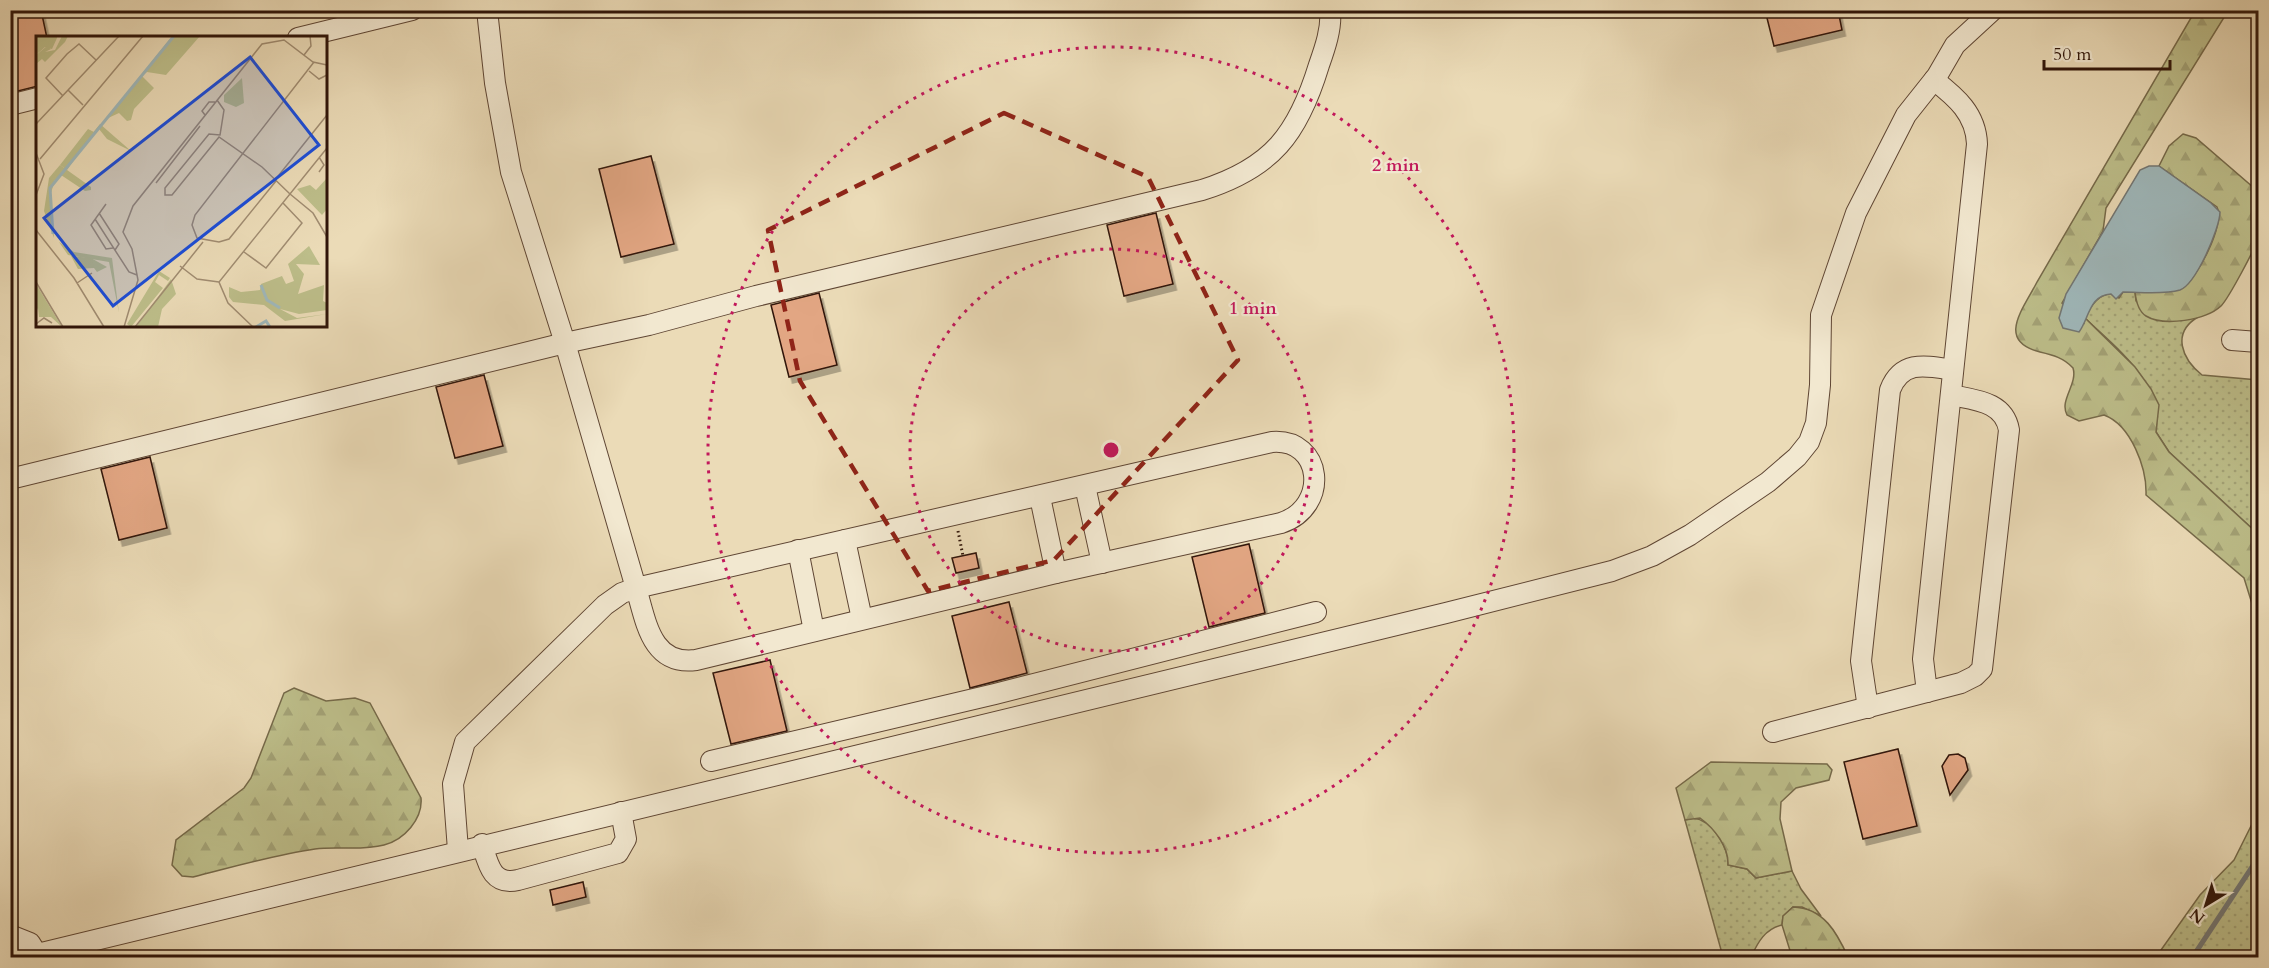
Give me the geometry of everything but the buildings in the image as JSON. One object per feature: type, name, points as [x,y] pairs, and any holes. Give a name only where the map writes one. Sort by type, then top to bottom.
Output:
[{"type":"lane","points":[[305,36],[412,10]]},
{"type":"lane","points":[[458,850],[453,784],[465,742],[611,599],[636,588],[1278,442],[1293,446],[1310,462],[1315,476],[1315,487],[1309,501],[1298,515],[1288,521],[1056,573],[696,660],[676,659],[665,654],[654,642],[636,588],[565,342],[508,162],[495,83],[487,10]]},
{"type":"lane","points":[[1328,35],[1330,10]]},
{"type":"lane","points":[[10,480],[565,342],[649,325],[756,296],[1202,190],[1230,181],[1267,158],[1293,129],[1310,93],[1328,35],[1340,10]]},
{"type":"lane","points":[[10,935],[30,942],[29,956],[482,844],[1478,605],[1612,571],[1666,549],[1768,482],[1791,464],[1809,442],[1818,412],[1819,326],[1829,284],[1856,213],[1876,169],[1906,115],[1934,80],[1955,45],[1993,10]]},
{"type":"lane","points":[[1927,692],[1923,659],[1976,137],[1968,111],[1934,80]]},
{"type":"lane","points":[[10,105],[36,98]]},
{"type":"lane","points":[[2232,340],[2259,342]]},
{"type":"lane","points":[[1868,708],[1861,661],[1890,390],[1901,372],[1913,366],[1953,370]]},
{"type":"lane","points":[[1773,732],[1966,681],[1975,676],[1983,665],[2009,436],[2006,420],[1995,407],[1951,395]]},
{"type":"lane","points":[[1085,486],[1102,563]]},
{"type":"lane","points":[[1040,497],[1056,573]]},
{"type":"lane","points":[[845,540],[862,619]]},
{"type":"lane","points":[[798,550],[814,631]]},
{"type":"lane","points":[[711,761],[995,694],[1316,612]]},
{"type":"lane","points":[[482,844],[488,866],[494,875],[512,881],[618,853],[626,839],[621,812]]},
{"type":"path","points":[[954,516],[963,556]]},
{"type":"highlighted area","points":[[1004,113],[1148,177],[1238,360],[1054,560],[928,591],[800,381],[768,230]]},
{"type":"green space","points":[[2195,11],[2228,11],[2106,208],[2103,231],[2062,303],[2084,323],[2085,318],[2135,367],[2151,389],[2159,405],[2156,432],[2169,452],[2258,534],[2258,623],[2244,578],[2146,495],[2146,484],[2140,460],[2136,449],[2122,428],[2114,420],[2104,415],[2079,421],[2067,415],[2065,404],[2073,380],[2073,368],[2058,357],[2026,347],[2019,340],[2016,332],[2020,313],[2037,282]]},
{"type":"green space","points":[[2183,134],[2196,138],[2254,188],[2259,204],[2259,232],[2248,261],[2221,306],[2195,318],[2163,321],[2143,314],[2138,306],[2135,292],[2170,291],[2181,288],[2187,283],[2208,251],[2214,238],[2219,215],[2217,207],[2159,166],[2169,146]]},
{"type":"green space","points":[[2123,292],[2135,292],[2136,301],[2157,320],[2198,317],[2184,331],[2182,346],[2189,361],[2202,375],[2258,380],[2258,534],[2169,452],[2156,432],[2156,414],[2145,382],[2124,355],[2085,318],[2102,296],[2111,294],[2119,298]]},
{"type":"green space","points":[[294,688],[326,701],[355,698],[370,703],[421,798],[419,814],[411,828],[384,845],[367,848],[315,849],[193,877],[182,876],[172,865],[176,840],[244,788],[251,778],[284,693]]},
{"type":"green space","points":[[1711,762],[1827,764],[1832,770],[1829,780],[1796,788],[1781,802],[1780,819],[1792,871],[1756,878],[1747,869],[1728,865],[1726,851],[1720,838],[1710,827],[1700,818],[1685,820],[1676,788]]},
{"type":"green space","points":[[2258,812],[2258,957],[2156,957],[2200,895],[2234,860]]},
{"type":"green space","points":[[1693,818],[1713,829],[1726,850],[1728,865],[1747,869],[1756,878],[1792,871],[1801,889],[1821,916],[1802,907],[1793,907],[1783,916],[1782,925],[1763,937],[1751,957],[1723,957],[1685,820]]},
{"type":"green space","points":[[1793,907],[1813,912],[1828,923],[1848,957],[1792,957],[1782,925],[1783,916]]},
{"type":"water","points":[[2149,166],[2159,166],[2220,212],[2212,242],[2200,267],[2193,278],[2180,290],[2159,293],[2123,292],[2116,299],[2111,294],[2104,295],[2090,308],[2079,332],[2063,328],[2059,318],[2066,294],[2140,170]]},
{"type":"waterway","points":[[2192,958],[2258,858]]}]
